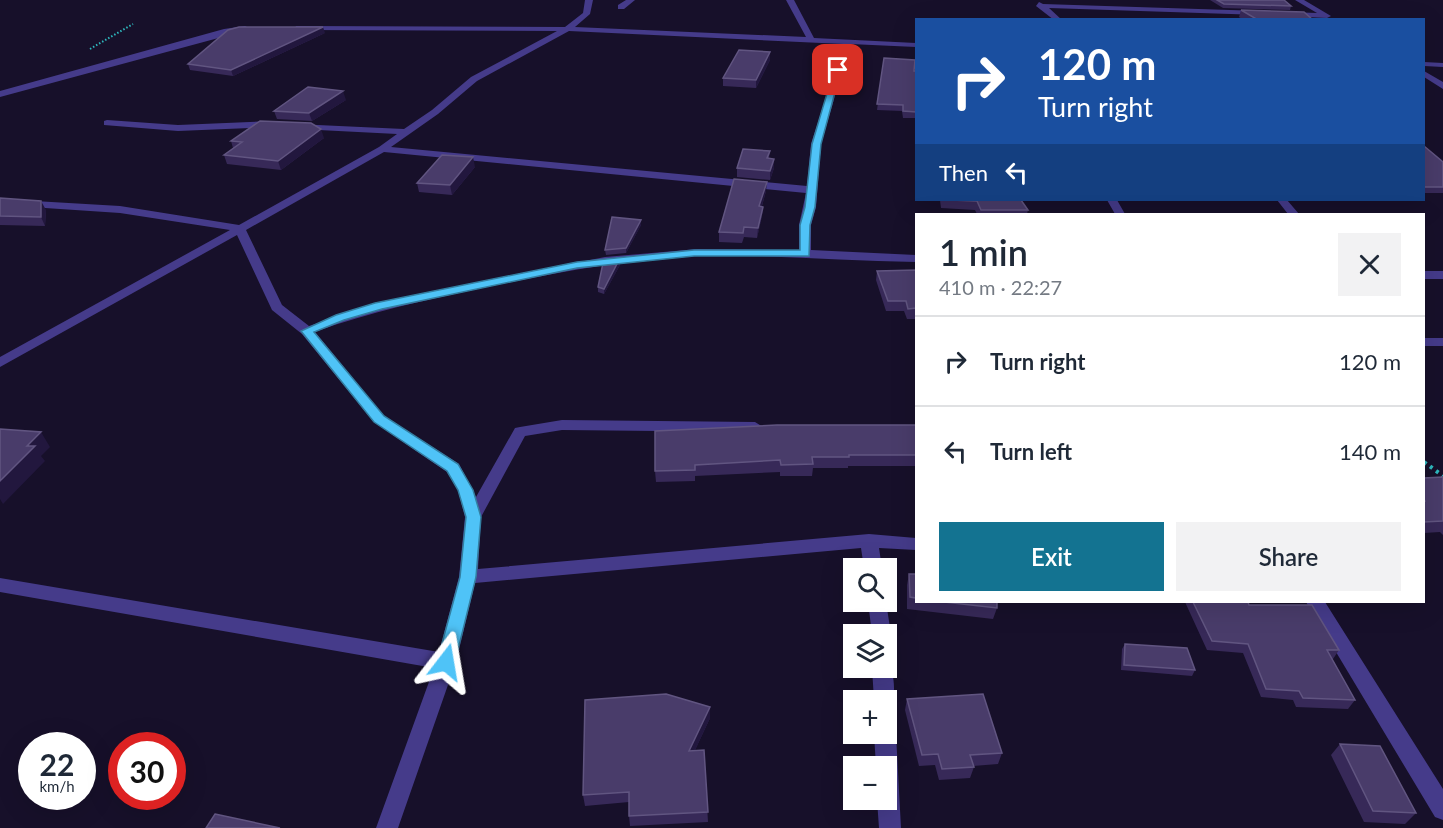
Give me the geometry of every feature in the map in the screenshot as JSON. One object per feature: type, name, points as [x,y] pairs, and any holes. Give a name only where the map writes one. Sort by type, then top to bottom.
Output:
[{"type":"street","points":[[0,363],[382,149],[408,132],[474,79],[567,29],[586,14],[589,0]]},
{"type":"street","points":[[621,7],[631,0]]},
{"type":"street","points":[[790,0],[811,39]]},
{"type":"street","points":[[1299,0],[1330,18]]},
{"type":"street","points":[[1038,3],[1270,13]]},
{"type":"street","points":[[1038,3],[1057,18]]},
{"type":"street","points":[[1281,14],[1330,18]]},
{"type":"street","points":[[0,94],[227,31],[258,28]]},
{"type":"street","points":[[290,28],[637,30],[915,45]]},
{"type":"street","points":[[805,253],[805,225],[812,190],[816,144],[847,42]]},
{"type":"street","points":[[1425,64],[1443,65]]},
{"type":"street","points":[[1425,75],[1443,86]]},
{"type":"street","points":[[107,123],[178,128],[252,124],[281,125]]},
{"type":"street","points":[[292,126],[408,132]]},
{"type":"street","points":[[382,149],[812,190]]},
{"type":"street","points":[[1283,201],[1292,213]]},
{"type":"street","points":[[0,202],[99,207],[195,219],[238,228]]},
{"type":"street","points":[[238,228],[277,307],[307,331],[379,419],[453,468],[466,490],[473,517],[468,577],[446,662],[387,828]]},
{"type":"street","points":[[307,331],[340,317],[380,306],[577,265],[694,253],[805,253],[915,259]]},
{"type":"street","points":[[1425,275],[1443,275]]},
{"type":"street","points":[[1425,342],[1443,342]]},
{"type":"street","points":[[473,517],[520,432],[562,425],[775,428]]},
{"type":"street","points":[[468,577],[869,541],[915,544]]},
{"type":"street","points":[[869,541],[872,558]]},
{"type":"street","points":[[0,585],[446,662]]},
{"type":"street","points":[[1316,603],[1439,797]]},
{"type":"street","points":[[886,744],[890,828]]},
{"type":"path","points":[[1425,463],[1443,476]]},
{"type":"building","points":[[1217,0],[1284,0],[1291,6],[1224,4]]},
{"type":"building","points":[[1241,10],[1304,12],[1311,18],[1255,18]]},
{"type":"building","points":[[239,27],[323,27],[231,70],[188,64],[228,30]]},
{"type":"building","points":[[739,50],[770,52],[756,80],[723,78]]},
{"type":"building","points":[[884,58],[915,60],[915,112],[903,111],[903,105],[877,104]]},
{"type":"building","points":[[308,87],[343,91],[309,113],[274,111]]},
{"type":"building","points":[[260,121],[311,123],[321,129],[278,161],[224,155],[242,142],[231,141]]},
{"type":"building","points":[[1425,147],[1443,162],[1443,187],[1425,187]]},
{"type":"building","points":[[743,149],[770,151],[767,158],[774,159],[770,171],[737,168]]},
{"type":"building","points":[[442,155],[473,157],[450,185],[417,183]]},
{"type":"building","points":[[734,179],[767,182],[759,206],[763,207],[758,228],[744,227],[743,233],[719,232]]},
{"type":"building","points":[[0,198],[41,201],[41,217],[0,216]]},
{"type":"building","points":[[977,201],[1022,201],[1028,210],[981,210]]},
{"type":"building","points":[[612,217],[641,220],[626,248],[605,250]]},
{"type":"building","points":[[619,260],[604,289],[598,287],[603,263]]},
{"type":"building","points":[[915,270],[915,308],[908,309],[906,301],[888,301],[877,271]]},
{"type":"building","points":[[777,425],[915,425],[915,455],[812,457],[813,464],[781,465],[780,460],[695,465],[695,470],[655,471],[655,431]]},
{"type":"building","points":[[0,429],[41,432],[27,446],[35,446],[0,481]]},
{"type":"building","points":[[1443,477],[1443,521],[1425,522],[1425,478]]},
{"type":"building","points":[[909,574],[915,574],[915,598],[910,597]]},
{"type":"building","points":[[953,603],[997,603],[997,608]]},
{"type":"building","points":[[1193,603],[1312,605],[1339,650],[1327,650],[1355,700],[1303,698],[1299,691],[1266,689],[1248,644],[1212,641]]},
{"type":"building","points":[[1125,644],[1187,648],[1195,670],[1124,665]]},
{"type":"building","points":[[666,694],[710,707],[689,751],[704,750],[708,812],[629,816],[629,792],[583,795],[585,700]]},
{"type":"building","points":[[983,694],[1002,753],[970,755],[974,767],[942,769],[938,754],[922,755],[907,699]]},
{"type":"building","points":[[1340,744],[1380,746],[1416,813],[1373,811]]},
{"type":"building","points":[[215,814],[280,828],[206,828]]},
{"type":"route","points":[[446,662],[468,577],[473,517],[466,490],[453,468],[379,419],[307,331],[340,317],[380,306],[577,265],[627,258],[694,253],[805,253],[805,225],[810,207],[816,144],[838,70]]}]
